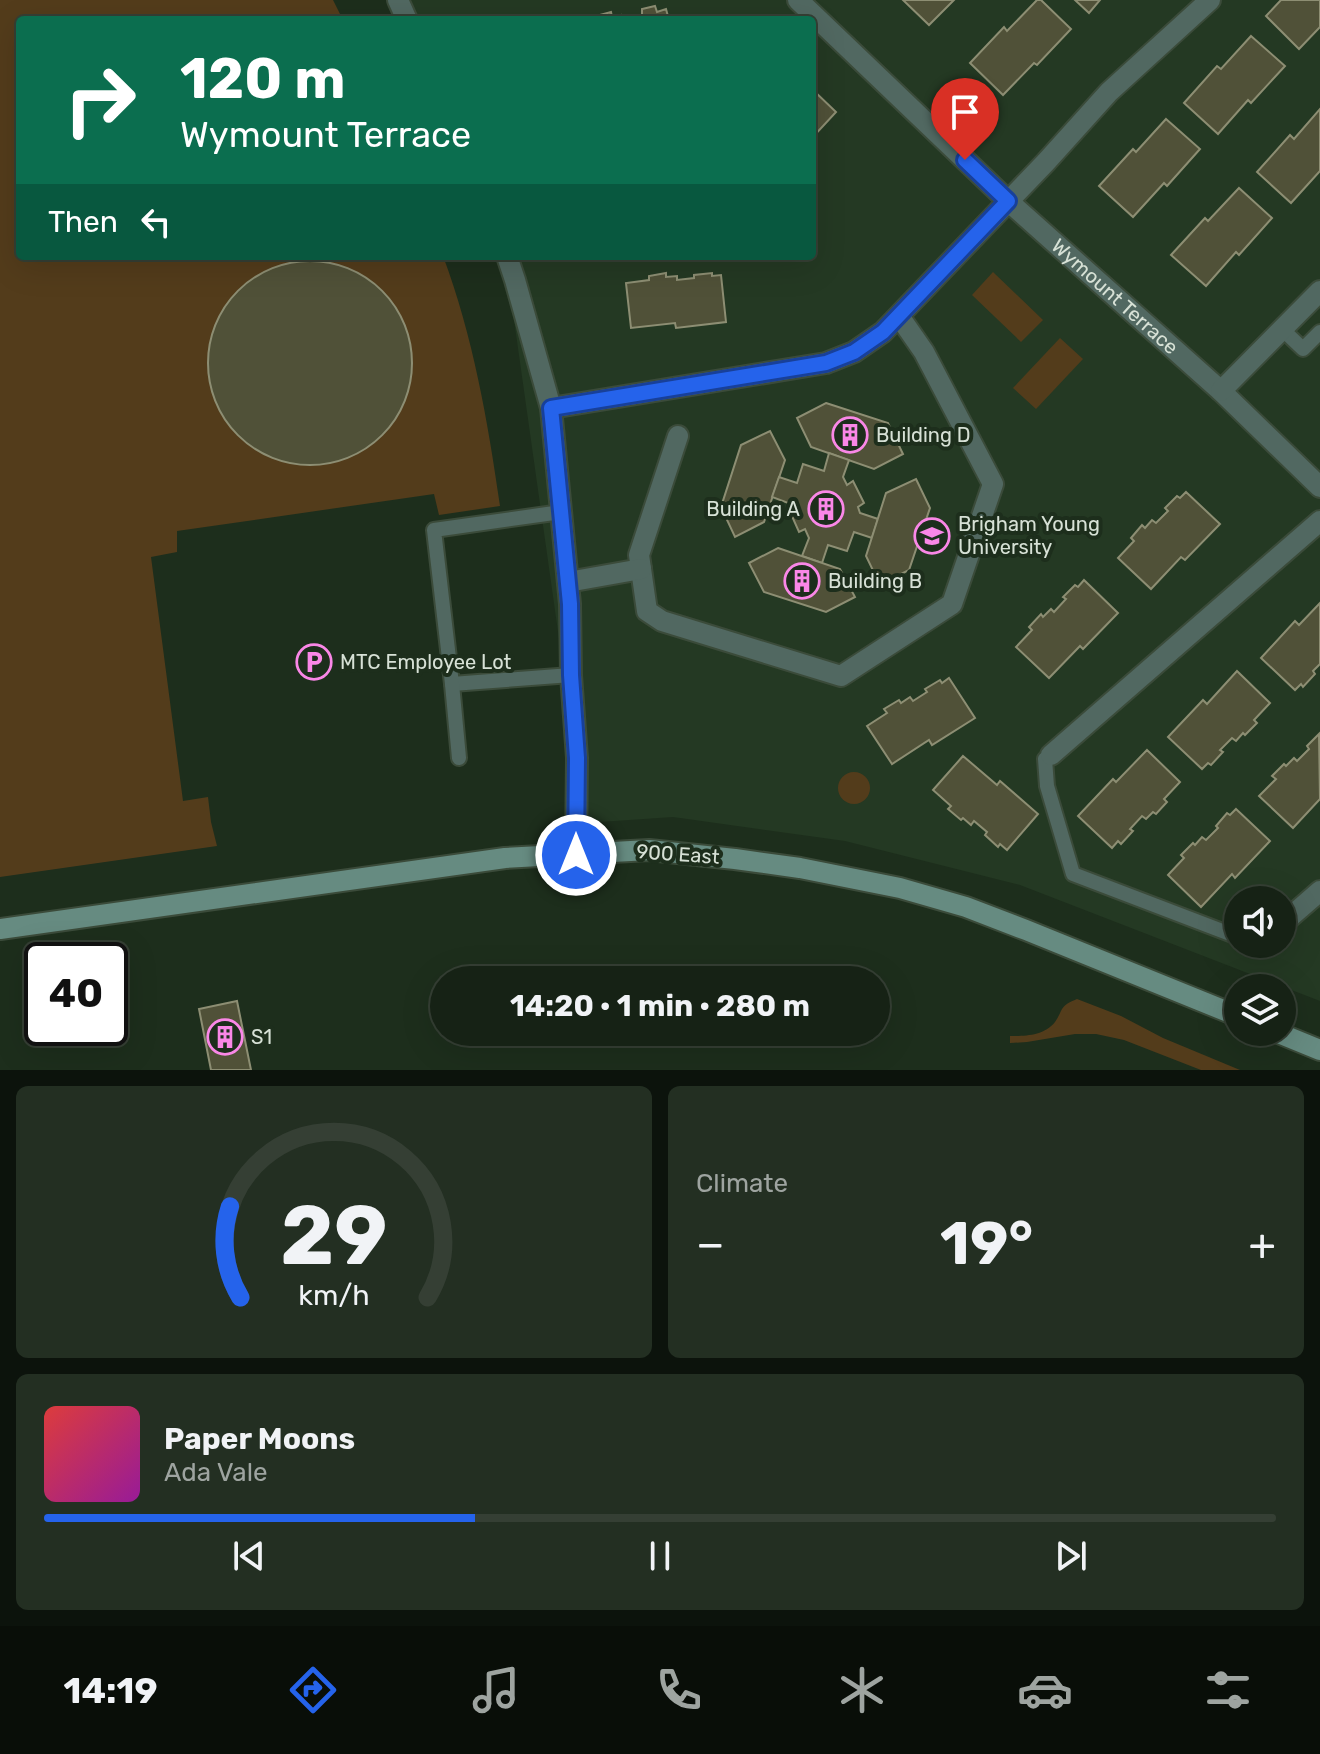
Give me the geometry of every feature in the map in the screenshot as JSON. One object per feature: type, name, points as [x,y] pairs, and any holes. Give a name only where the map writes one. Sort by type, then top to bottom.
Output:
[{"type":"main road","name":"900 East","points":[[0,929],[505,858],[633,850],[721,857],[800,868],[900,888],[966,907],[1224,1010]]},
{"type":"main road","points":[[1296,1040],[1320,1050]]},
{"type":"street","points":[[551,408],[826,363],[854,352],[883,332],[1109,92],[1210,0]]},
{"type":"street","name":"Wymount Terrace","points":[[816,21],[1008,201],[1221,391],[1320,487]]},
{"type":"street","points":[[508,260],[551,408],[568,582],[577,758],[576,855]]},
{"type":"street","points":[[1221,391],[1320,291]]},
{"type":"street","points":[[678,436],[639,555],[647,611],[662,621],[841,676],[952,604],[993,484],[924,352],[899,316]]},
{"type":"street","points":[[1051,755],[1320,521]]},
{"type":"street","points":[[568,582],[641,569]]},
{"type":"street","points":[[1296,912],[1320,891]]},
{"type":"lane","points":[[1283,330],[1303,349],[1320,332]]},
{"type":"lane","points":[[459,758],[434,530],[561,512]]},
{"type":"lane","points":[[452,684],[571,675]]},
{"type":"lane","points":[[1051,755],[1045,759],[1047,786],[1073,874],[1224,932]]},
{"type":"shaded area","points":[[0,0],[333,0],[341,16],[16,16],[16,260],[444,260],[463,317],[478,380],[500,506],[439,515],[434,494],[177,531],[177,552],[151,557],[183,801],[208,797],[217,846],[0,877]]},
{"type":"shaded area","name":"Brigham Young University","points":[[399,0],[1320,0],[1320,1001],[1296,992],[1296,974],[1250,974],[1020,885],[845,841],[673,817],[585,823],[506,260],[816,260],[816,16],[406,16]]},
{"type":"shaded area","points":[[993,272],[1043,320],[1021,342],[972,295]]},
{"type":"shaded area","points":[[1060,338],[1083,359],[1036,409],[1013,388]]},
{"type":"shaded area","points":[[854,772],[865,777],[870,788],[865,799],[854,804],[843,799],[838,788],[843,777]]},
{"type":"shaded area","points":[[1077,999],[1240,1070],[1201,1070],[1124,1040],[1096,1034],[1010,1043],[1010,1036],[1034,1034],[1051,1027],[1065,1006]]},
{"type":"building","points":[[903,0],[954,0],[929,25]]},
{"type":"building","points":[[1037,0],[1041,0],[1071,29],[1003,95],[970,63],[1004,27],[1007,31]]},
{"type":"building","points":[[1075,0],[1100,0],[1089,13]]},
{"type":"building","points":[[1281,0],[1320,0],[1320,27],[1299,49],[1266,16]]},
{"type":"building","points":[[655,6],[657,12],[666,9],[668,16],[638,16],[642,15],[642,9]]},
{"type":"building","points":[[1251,36],[1285,66],[1251,103],[1248,100],[1218,134],[1184,103],[1217,66],[1221,69]]},
{"type":"building","points":[[816,93],[836,112],[816,134]]},
{"type":"building","points":[[1320,109],[1320,171],[1291,203],[1257,172],[1290,135],[1294,139]]},
{"type":"building","points":[[1166,119],[1200,149],[1167,186],[1164,183],[1133,217],[1099,186]]},
{"type":"building","points":[[1239,188],[1272,218],[1206,286],[1171,255],[1205,218],[1208,221]]},
{"type":"building","points":[[310,261],[349,269],[367,278],[382,291],[395,306],[404,324],[412,363],[404,402],[395,420],[382,435],[367,448],[349,457],[310,465],[271,457],[253,448],[238,435],[225,420],[216,402],[208,363],[216,324],[225,306],[238,291],[253,278],[271,269]]},
{"type":"building","points":[[666,273],[666,277],[677,276],[677,280],[694,278],[694,275],[721,275],[726,322],[676,328],[675,323],[631,328],[626,283],[649,280],[649,276]]},
{"type":"building","name":"Building D","points":[[826,403],[888,423],[903,454],[874,469],[811,447],[797,418]]},
{"type":"building","points":[[770,431],[785,460],[764,522],[735,537],[721,507],[741,445]]},
{"type":"building","name":"Building A","points":[[829,453],[849,460],[843,477],[847,485],[853,481],[864,503],[858,507],[860,513],[878,519],[872,538],[854,532],[847,551],[828,545],[822,563],[802,556],[809,538],[805,529],[799,532],[791,514],[795,512],[791,504],[772,497],[779,477],[797,483],[803,464],[824,471]]},
{"type":"building","points":[[916,479],[930,508],[909,570],[880,585],[866,556],[886,493]]},
{"type":"building","points":[[1186,492],[1220,524],[1185,560],[1181,557],[1151,589],[1118,558],[1134,541],[1131,538],[1142,525],[1145,528],[1152,520],[1156,523],[1168,511],[1165,508]]},
{"type":"building","name":"Building B","points":[[778,548],[840,569],[855,597],[826,612],[764,592],[749,563]]},
{"type":"building","points":[[1084,580],[1118,613],[1049,678],[1016,647],[1032,630],[1029,627],[1041,614],[1043,617],[1051,609],[1054,612],[1066,599],[1063,597]]},
{"type":"building","points":[[1320,603],[1320,664],[1303,687],[1301,684],[1295,690],[1261,658],[1295,621],[1299,625]]},
{"type":"building","points":[[1237,671],[1270,703],[1245,735],[1243,733],[1236,741],[1232,738],[1211,765],[1208,763],[1202,769],[1168,737],[1203,700],[1207,704]]},
{"type":"building","points":[[949,678],[975,718],[932,745],[929,740],[892,764],[867,726],[887,713],[884,709],[899,700],[901,703],[910,697],[913,701],[927,692],[925,689]]},
{"type":"building","points":[[1319,734],[1320,799],[1293,828],[1259,796],[1276,779],[1272,776],[1294,758],[1297,761]]},
{"type":"building","points":[[1147,750],[1180,782],[1164,799],[1167,802],[1156,814],[1153,812],[1146,819],[1142,816],[1121,844],[1118,841],[1112,848],[1078,816],[1113,779],[1116,782]]},
{"type":"building","points":[[963,756],[997,785],[1000,781],[1038,814],[1007,850],[1000,844],[998,847],[974,821],[971,825],[963,818],[961,820],[933,790]]},
{"type":"building","points":[[1236,809],[1270,841],[1235,878],[1232,874],[1201,907],[1168,875],[1193,843],[1195,845],[1202,837],[1206,840],[1227,813],[1230,815]]},
{"type":"building","name":"S1","points":[[237,1001],[251,1070],[211,1070],[199,1009]]},
{"type":"place","name":"Building D","points":[[850,435]]},
{"type":"place","name":"Building A","points":[[826,509]]},
{"type":"place","name":"Brigham Young University","points":[[932,536]]},
{"type":"place","name":"Building B","points":[[802,581]]},
{"type":"place","name":"MTC Employee Lot","points":[[314,662]]},
{"type":"place","name":"S1","points":[[225,1037]]},
{"type":"route","points":[[576,855],[577,758],[570,604],[551,408],[751,377],[826,363],[854,352],[883,332],[1008,201],[965,160]]}]
